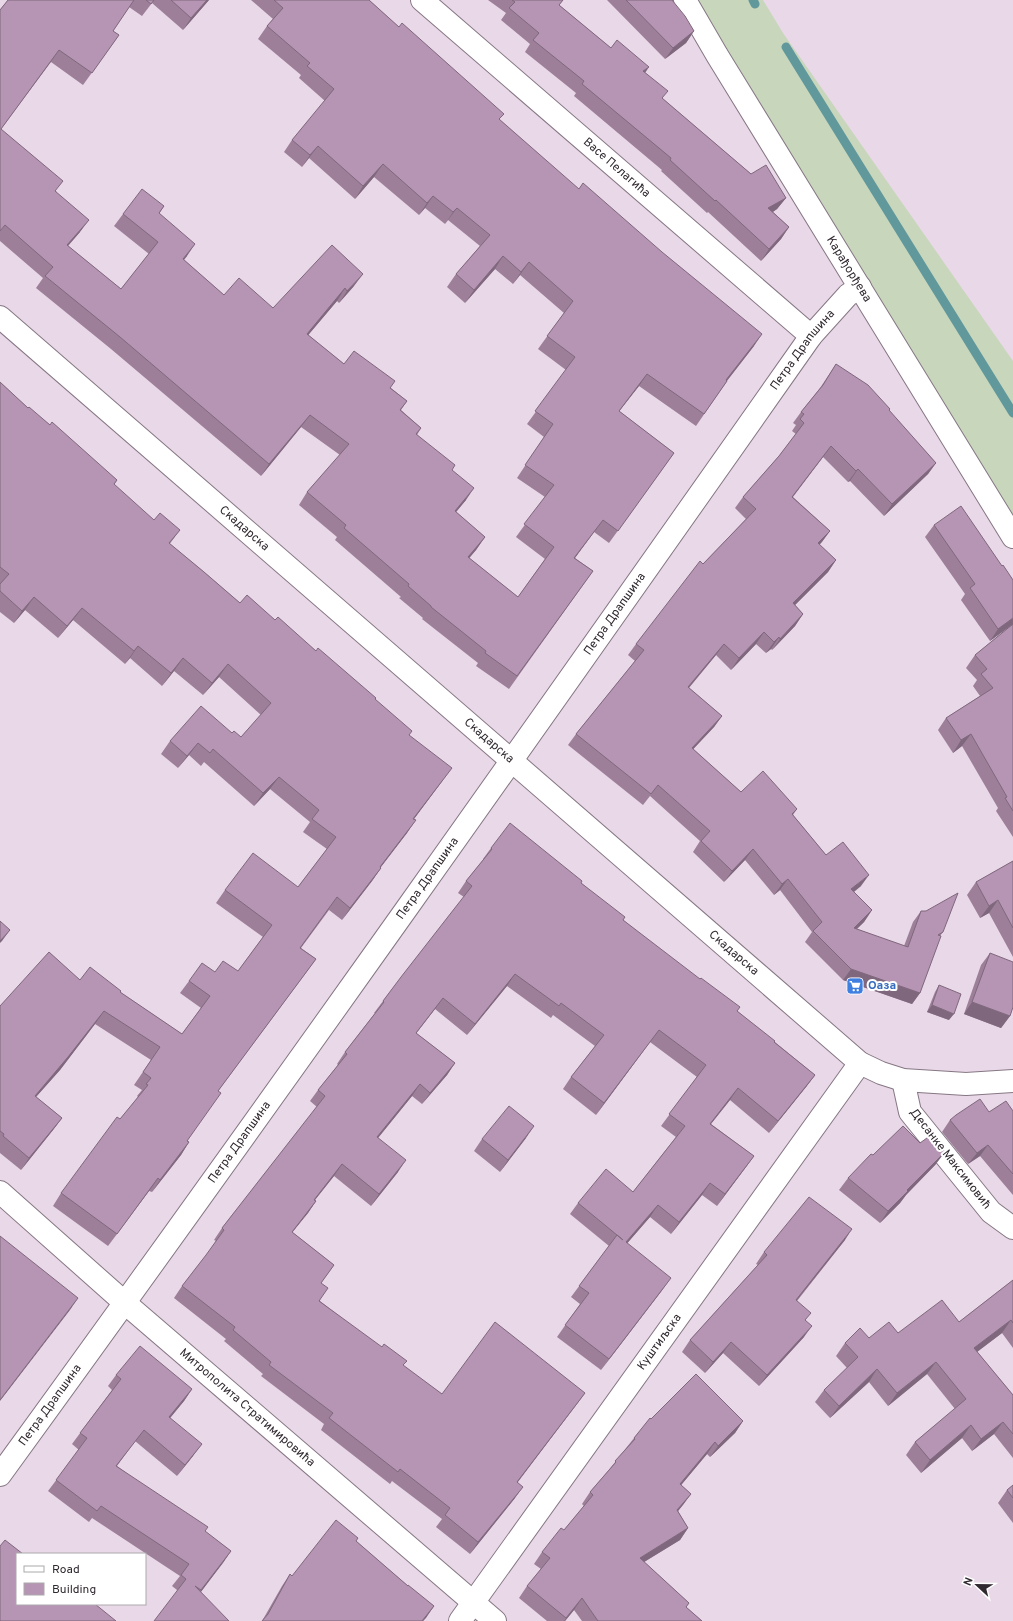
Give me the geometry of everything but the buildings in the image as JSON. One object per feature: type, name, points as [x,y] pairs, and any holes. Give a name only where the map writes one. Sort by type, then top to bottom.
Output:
[{"type":"street","name":"Васе Пелагића","points":[[422,0],[811,336]]},
{"type":"street","name":"Карађорђева","points":[[685,0],[1013,537]]},
{"type":"street","name":"Петра Драпшина","points":[[0,1475],[125,1303],[512,761],[811,336],[848,295],[860,287]]},
{"type":"street","name":"Скадарска","points":[[0,316],[860,1063],[881,1073],[903,1080],[966,1084],[1013,1081]]},
{"type":"street","name":"Куштиљска","points":[[460,1621],[860,1063]]},
{"type":"street","name":"Десанке Максимовић","points":[[903,1080],[910,1112],[990,1212],[1013,1228]]},
{"type":"street","name":"Митрополита Стратимировића","points":[[0,1192],[125,1303],[495,1621]]},
{"type":"green space","points":[[692,0],[763,0],[783,33],[1013,361],[1013,541]]},
{"type":"waterway","points":[[753,0],[755,4]]},
{"type":"waterway","points":[[786,47],[1013,413]]},
{"type":"place","name":"Оаза","points":[[855,986]]}]
